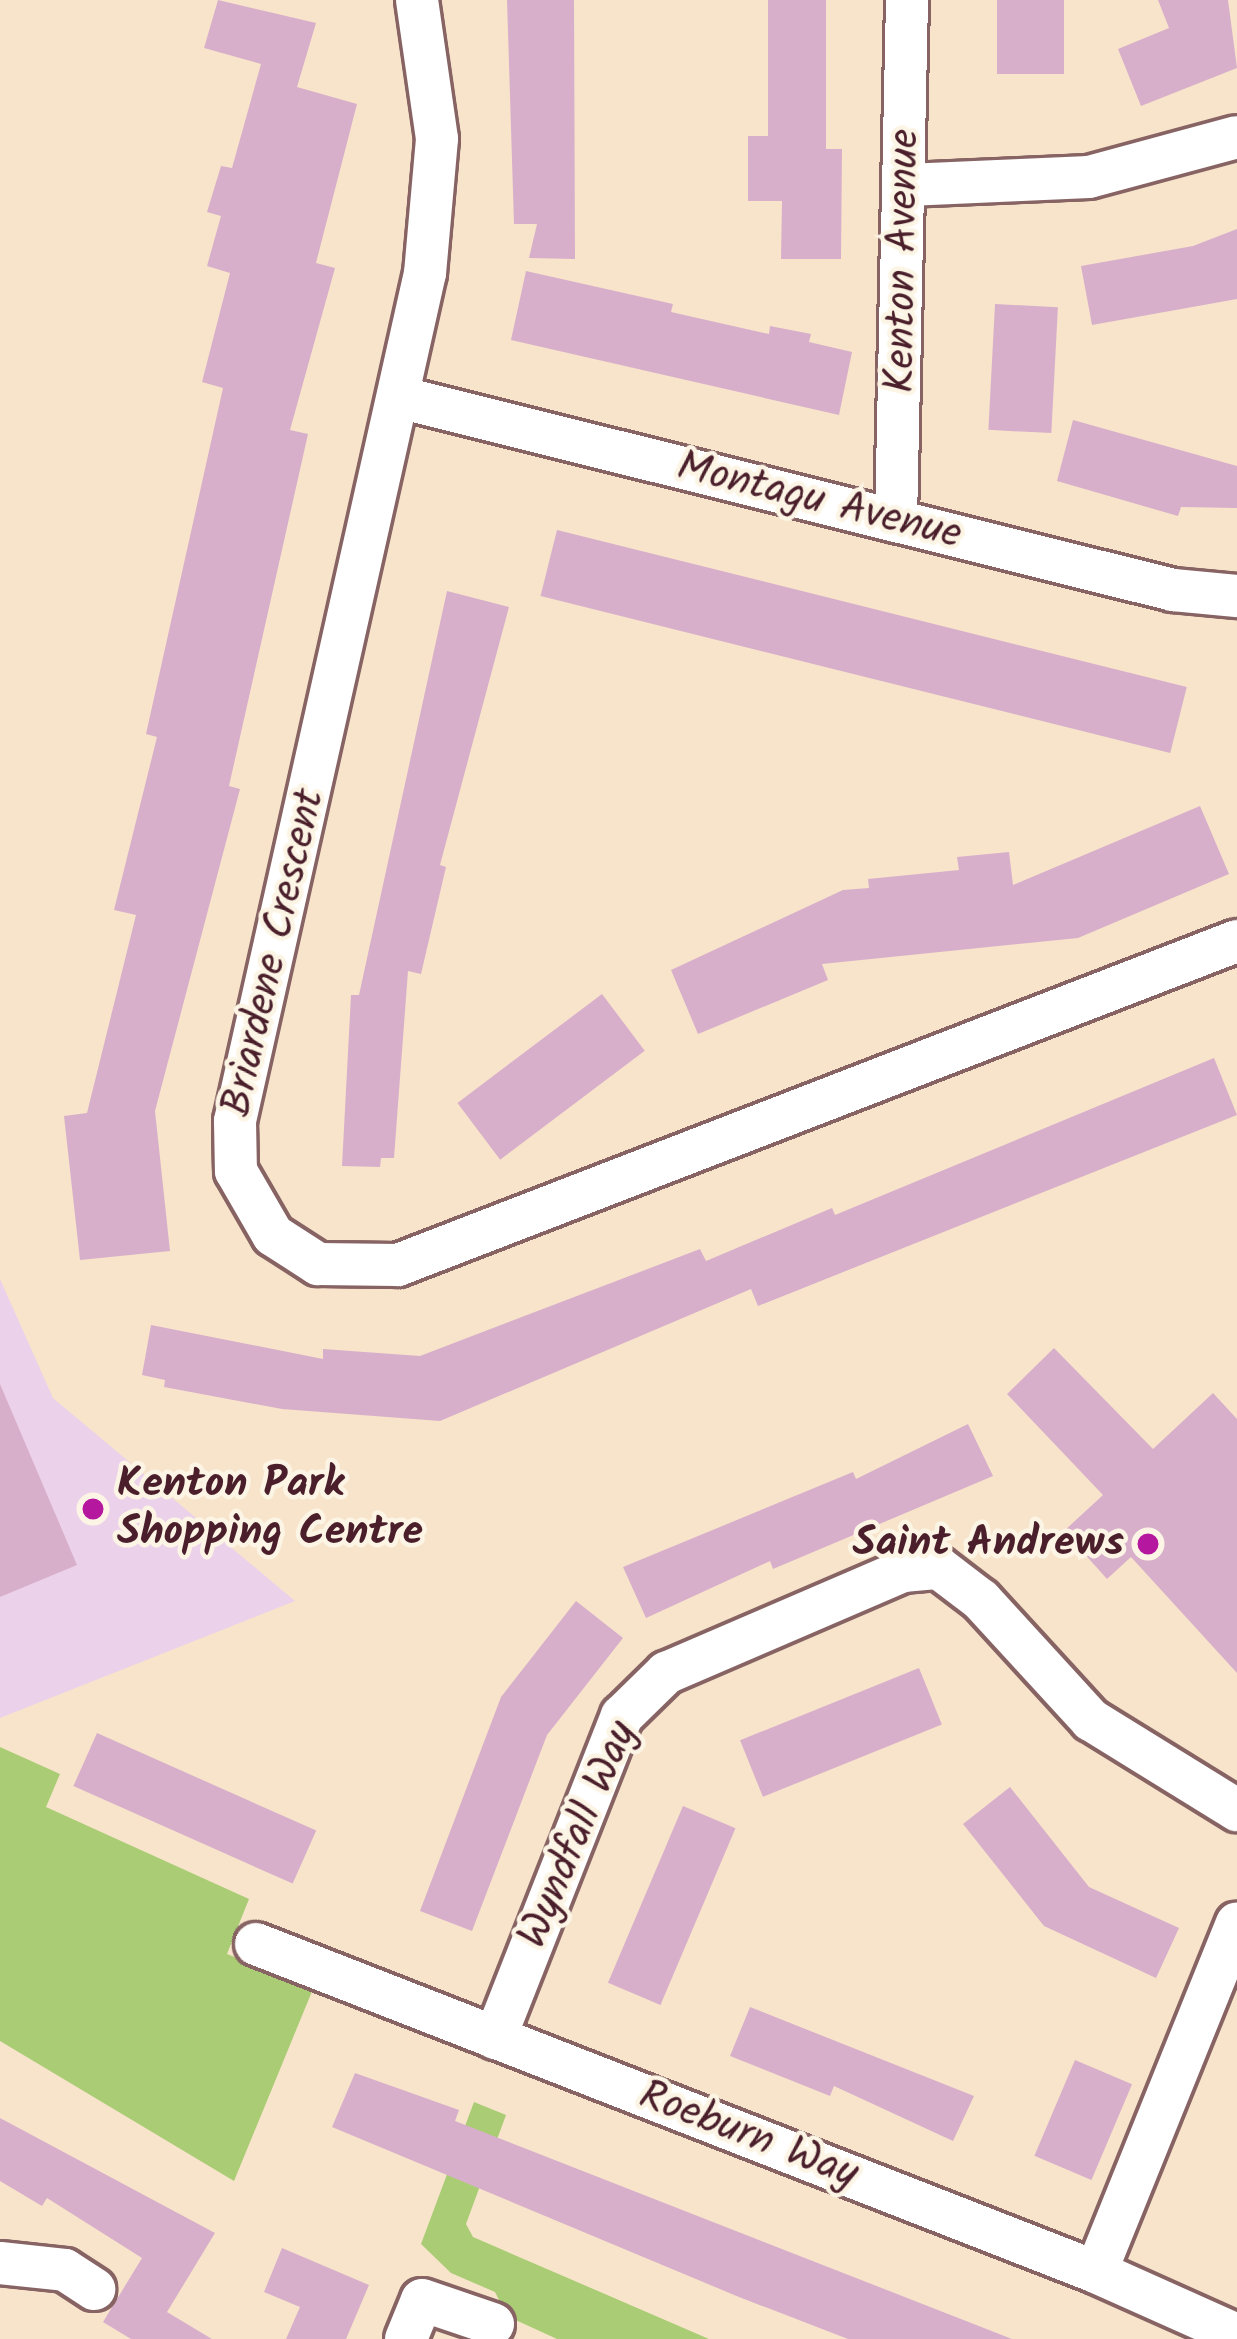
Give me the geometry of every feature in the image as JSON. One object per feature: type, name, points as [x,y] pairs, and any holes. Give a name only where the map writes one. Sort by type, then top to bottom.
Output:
[{"type":"street","name":"Briardene Crescent","points":[[417,0],[437,139],[425,273],[402,398],[235,1121],[244,1195],[294,1252],[345,1270],[398,1265],[1237,941]]},
{"type":"street","name":"Kenton Avenue","points":[[896,521],[907,185],[907,0]]},
{"type":"street","points":[[907,185],[1089,177],[1237,137]]},
{"type":"street","name":"Montagu Avenue","points":[[402,398],[1173,590],[1237,596]]},
{"type":"street","name":"Wyndfall Way","points":[[495,2038],[622,1716],[666,1672],[903,1571],[938,1568],[981,1600],[1091,1720],[1237,1810]]},
{"type":"street","points":[[1096,2272],[1237,1923]]},
{"type":"street","name":"Roeburn Way","points":[[256,1944],[1096,2272],[1229,2335]]},
{"type":"street","points":[[0,2263],[65,2270],[94,2289]]},
{"type":"street","points":[[406,2339],[422,2300],[493,2324]]},
{"type":"shaded area","name":"Kenton Park Shopping Centre","points":[[0,1279],[53,1398],[295,1601],[0,1718]]},
{"type":"green space","points":[[0,1747],[60,1774],[46,1807],[249,1899],[227,1954],[313,1989],[234,2181],[0,2041]]},
{"type":"green space","points":[[474,2102],[506,2115],[466,2224],[473,2237],[709,2339],[557,2339],[507,2316],[495,2292],[451,2273],[421,2244]]},
{"type":"building","points":[[218,0],[316,23],[297,87],[357,104],[316,263],[335,268],[290,430],[308,434],[229,786],[240,789],[155,1111],[170,1251],[80,1260],[64,1116],[87,1113],[136,915],[114,910],[157,737],[146,734],[223,388],[202,382],[230,273],[207,266],[221,216],[207,212],[221,166],[232,168],[261,64],[204,48]]},
{"type":"building","points":[[507,0],[574,0],[575,259],[529,258],[537,224],[514,224]]},
{"type":"building","points":[[768,0],[826,0],[826,149],[842,149],[841,259],[781,259],[782,201],[748,201],[748,136],[768,136]]},
{"type":"building","points":[[997,0],[1064,0],[1064,74],[997,74]]},
{"type":"building","points":[[1158,0],[1228,0],[1237,68],[1141,106],[1118,49],[1169,28]]},
{"type":"building","points":[[1237,229],[1237,299],[1092,325],[1081,266],[1193,246]]},
{"type":"building","points":[[526,271],[673,304],[671,312],[769,334],[770,326],[811,334],[809,342],[852,352],[839,415],[511,340]]},
{"type":"building","points":[[995,304],[1058,307],[1051,433],[988,430]]},
{"type":"building","points":[[1073,420],[1237,466],[1237,508],[1181,507],[1178,516],[1057,481]]},
{"type":"building","points":[[557,530],[1187,687],[1170,753],[541,596]]},
{"type":"building","points":[[447,591],[509,607],[440,865],[446,867],[421,974],[408,971],[394,1158],[381,1158],[380,1167],[342,1166],[351,995],[359,995]]},
{"type":"building","points":[[1200,806],[1229,874],[1078,938],[822,964],[828,980],[698,1034],[671,970],[843,890],[869,888],[868,879],[959,870],[957,857],[1009,852],[1013,885]]},
{"type":"building","points":[[602,994],[645,1051],[500,1160],[457,1103]]},
{"type":"building","points":[[1214,1058],[1237,1115],[758,1306],[751,1289],[440,1421],[282,1409],[164,1387],[165,1380],[142,1375],[151,1325],[323,1359],[323,1349],[420,1356],[700,1249],[706,1261],[832,1208],[835,1215]]},
{"type":"building","name":"Saint Andrews","points":[[1054,1348],[1153,1449],[1213,1393],[1237,1419],[1237,1673],[1131,1557],[1107,1579],[1064,1531],[1103,1495],[1007,1394]]},
{"type":"building","points":[[0,1384],[77,1565],[0,1597]]},
{"type":"building","points":[[968,1424],[993,1476],[773,1569],[770,1561],[646,1618],[623,1567],[853,1472],[856,1479]]},
{"type":"building","points":[[576,1601],[623,1638],[547,1735],[472,1931],[420,1911],[501,1697]]},
{"type":"building","points":[[919,1668],[942,1725],[763,1797],[740,1740]]},
{"type":"building","points":[[97,1733],[316,1831],[293,1884],[73,1786]]},
{"type":"building","points":[[1010,1787],[1089,1887],[1179,1928],[1156,1978],[1044,1926],[963,1824]]},
{"type":"building","points":[[683,1806],[735,1828],[660,2005],[608,1983]]},
{"type":"building","points":[[750,2007],[974,2096],[953,2141],[834,2086],[830,2096],[730,2056]]},
{"type":"building","points":[[1075,2060],[1132,2084],[1091,2180],[1034,2156]]},
{"type":"building","points":[[355,2073],[459,2110],[455,2121],[1012,2339],[848,2339],[739,2297],[332,2127]]},
{"type":"building","points":[[0,2118],[215,2233],[167,2312],[212,2339],[131,2339],[103,2322],[142,2258],[47,2198],[42,2206],[0,2181]]},
{"type":"building","points":[[282,2248],[369,2285],[346,2339],[286,2339],[300,2307],[264,2292]]},
{"type":"place","name":"Kenton Park Shopping Centre","points":[[93,1509]]},
{"type":"place","name":"Saint Andrews","points":[[1148,1544]]}]
